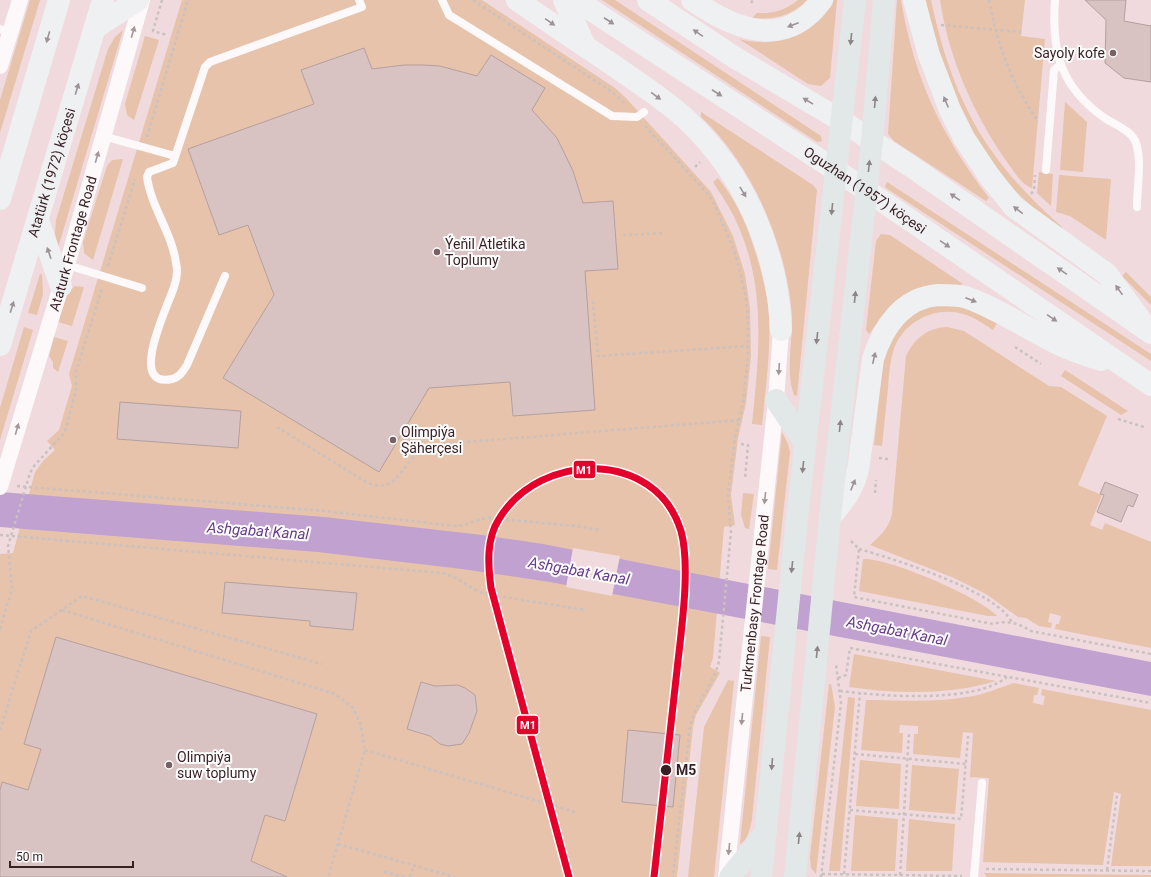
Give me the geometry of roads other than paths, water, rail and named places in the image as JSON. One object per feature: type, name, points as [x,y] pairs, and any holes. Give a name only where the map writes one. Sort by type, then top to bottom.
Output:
[{"type":"main road","points":[[0,199],[5,173],[59,0]]},
{"type":"main road","name":"Atatürk (1972) köçesi","points":[[0,345],[103,0]]},
{"type":"main road","points":[[95,28],[138,0]]},
{"type":"main road","points":[[517,0],[675,110],[689,122],[725,163],[746,198],[764,237],[776,284],[781,330]]},
{"type":"main road","points":[[564,0],[585,46]]},
{"type":"main road","name":"Oguzhan (1957) köçesi","points":[[576,0],[866,190],[1151,385]]},
{"type":"main road","points":[[648,0],[734,57],[842,121],[984,216],[1151,333]]},
{"type":"main road","points":[[692,0],[729,22],[747,29],[762,31],[789,26],[804,20],[822,0]]},
{"type":"main road","points":[[761,877],[805,443],[855,0]]},
{"type":"main road","points":[[795,877],[830,526],[872,141],[884,0]]},
{"type":"main road","points":[[914,0],[929,56],[950,110],[964,138],[989,176],[1014,207],[1107,274],[1151,333]]},
{"type":"main road","points":[[38,220],[61,286]]},
{"type":"main road","points":[[830,526],[848,497],[854,485],[858,470],[873,359],[876,348],[887,326],[893,318],[915,300],[936,296],[965,297],[1067,349],[1125,368]]},
{"type":"main road","points":[[776,400],[805,443]]},
{"type":"main road","points":[[730,877],[766,832]]},
{"type":"street","points":[[0,66],[5,31],[20,0]]},
{"type":"street","name":"Ataturk Frontage Road","points":[[7,486],[6,467],[61,286],[142,0]]},
{"type":"street","name":"Turkmenbasy Frontage Road","points":[[726,877],[776,400],[781,330]]},
{"type":"lane","points":[[225,276],[188,365],[182,373],[175,378],[167,380],[154,375],[150,369],[151,353],[175,286],[177,270],[175,255],[147,177],[149,172],[172,162],[207,64],[362,7],[359,0]]},
{"type":"lane","points":[[442,0],[449,15],[612,116],[640,114]]},
{"type":"lane","points":[[1056,0],[1055,39],[1060,65],[1072,86],[1088,104],[1102,116],[1128,132],[1136,143],[1138,154],[1137,207]]},
{"type":"lane","points":[[1046,170],[1054,70],[1060,65]]},
{"type":"lane","points":[[104,136],[175,156]]},
{"type":"lane","points":[[67,265],[142,288]]},
{"type":"lane","points":[[974,877],[982,783]]},
{"type":"water","name":"Ashgabat Kanal","points":[[0,492],[324,517],[482,535],[543,544],[1151,662],[1151,696],[550,582],[462,569],[318,552],[0,527]]},
{"type":"place","name":"Sayoly kofe","points":[[1113,53]]},
{"type":"place","name":"Ýeňil Atletika Toplumy","points":[[437,252]]},
{"type":"place","name":"Olimpiýa Şäherçesi","points":[[393,440]]},
{"type":"place","name":"Olimpiýa suw toplumy","points":[[169,765]]},
{"type":"place","name":"M5","points":[[666,770]]}]
